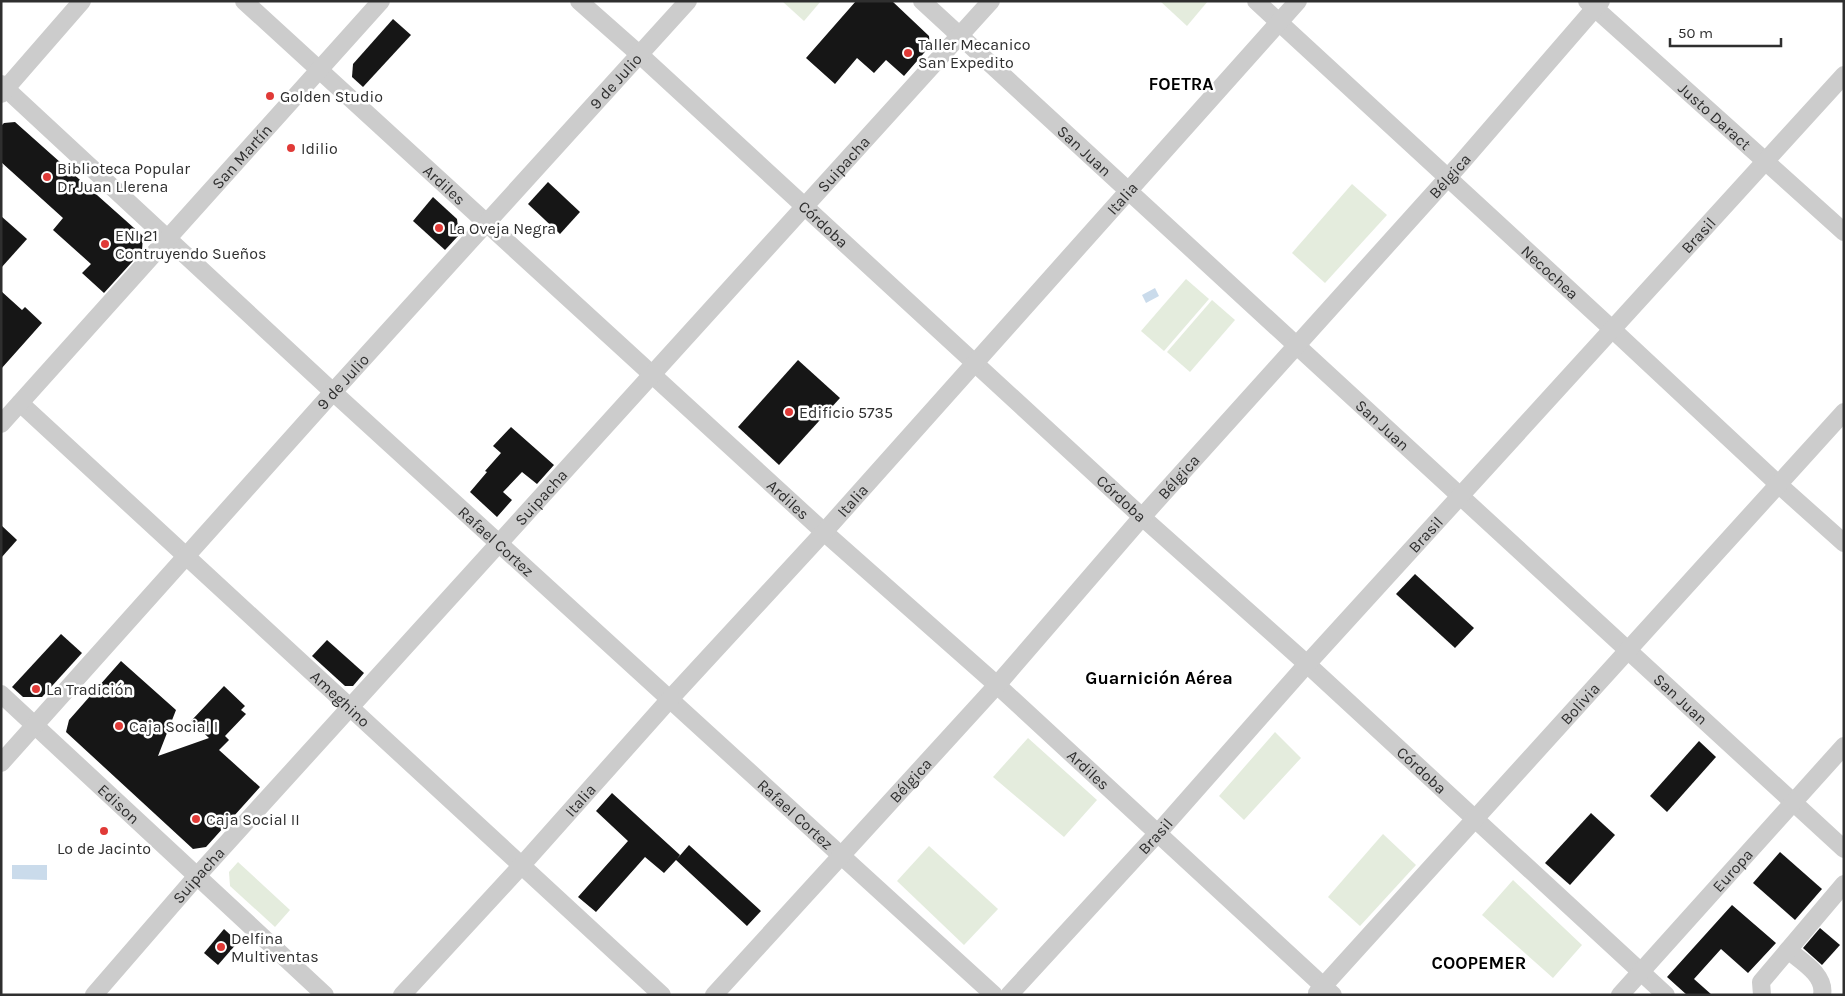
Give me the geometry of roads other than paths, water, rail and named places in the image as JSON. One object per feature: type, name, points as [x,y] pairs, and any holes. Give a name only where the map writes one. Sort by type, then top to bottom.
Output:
[{"type":"street","points":[[3,89],[82,1]]},
{"type":"street","name":"Ardiles","points":[[244,1],[652,376],[997,685],[1324,992]]},
{"type":"street","name":"San Martín","points":[[1,424],[381,1]]},
{"type":"street","name":"Córdoba","points":[[579,1],[1142,517],[1307,664],[1666,995]]},
{"type":"street","name":"9 de Julio","points":[[1,763],[333,392],[688,1]]},
{"type":"street","name":"San Juan","points":[[922,1],[1844,849]]},
{"type":"street","name":"Suipacha","points":[[94,995],[197,876],[991,1]]},
{"type":"street","name":"Necochea","points":[[1256,1],[1844,543]]},
{"type":"street","name":"Italia","points":[[402,995],[824,532],[1298,1]]},
{"type":"street","name":"Justo Daract","points":[[1594,4],[1844,232]]},
{"type":"street","name":"Bélgica","points":[[714,995],[997,685],[1142,517],[1447,179],[1594,4]]},
{"type":"street","name":"Brasil","points":[[1009,995],[1157,834],[1307,664],[1844,75]]},
{"type":"street","name":"Rafael Cortez","points":[[3,89],[168,238],[669,700],[994,995]]},
{"type":"street","name":"Ameghino","points":[[20,403],[662,995]]},
{"type":"street","name":"Bolivia","points":[[1324,992],[1474,819],[1844,412]]},
{"type":"street","name":"Edison","points":[[1,694],[325,995]]},
{"type":"street","name":"Europa","points":[[1620,995],[1844,746]]},
{"type":"street","points":[[1762,995],[1761,982],[1844,884]]},
{"type":"street","points":[[1788,950],[1817,974],[1823,988],[1822,995]]},
{"type":"water","points":[[1155,288],[1159,296],[1146,303],[1142,295]]},
{"type":"water","points":[[12,865],[47,865],[47,880],[12,879]]},
{"type":"place","name":"Taller Mecanico San Expedito","points":[[908,53]]},
{"type":"place","name":"Golden Studio","points":[[270,96]]},
{"type":"place","name":"Idilio","points":[[291,148]]},
{"type":"place","name":"Biblioteca Popular Dr Juan Llerena","points":[[47,177]]},
{"type":"place","name":"La Oveja Negra","points":[[439,228]]},
{"type":"place","name":"ENI 21 Contruyendo Sueños","points":[[105,244]]},
{"type":"place","name":"Edificio 5735","points":[[789,412]]},
{"type":"place","name":"La Tradición","points":[[36,689]]},
{"type":"place","name":"Caja Social I","points":[[119,726]]},
{"type":"place","name":"Caja Social II","points":[[196,819]]},
{"type":"place","name":"Lo de Jacinto","points":[[104,831]]},
{"type":"place","name":"Delfina Multiventas","points":[[221,947]]},
{"type":"district","name":"FOETRA","points":[[1181,84]]},
{"type":"district","name":"Guarnición Aérea","points":[[1159,678]]},
{"type":"district","name":"COOPEMER","points":[[1479,963]]}]
